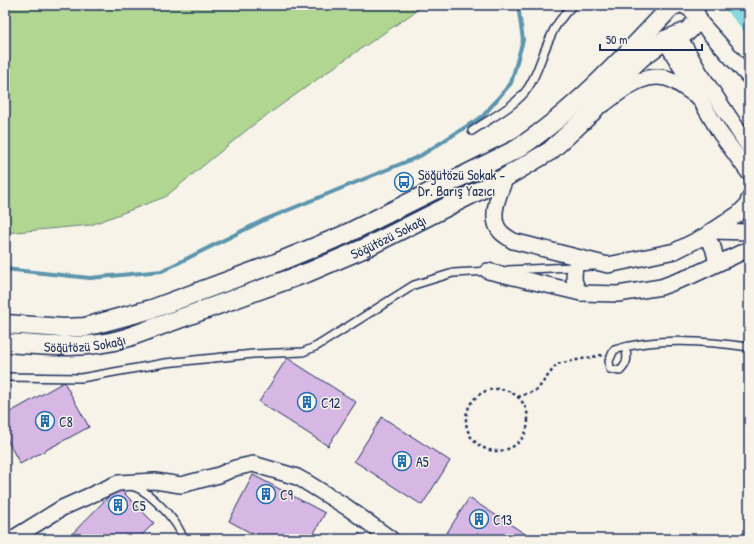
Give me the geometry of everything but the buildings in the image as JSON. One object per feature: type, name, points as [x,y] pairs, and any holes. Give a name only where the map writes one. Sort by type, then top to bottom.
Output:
[{"type":"street","name":"Söğütözü Sokağı","points":[[5,324],[64,328],[85,327],[133,316],[276,263],[344,235],[517,149],[542,133],[570,109],[658,21],[677,5],[694,10],[698,20],[688,31],[672,38],[642,57],[621,77],[592,112],[550,151],[506,177],[382,240],[322,266],[110,343],[69,347],[5,343]]},
{"type":"street","points":[[698,20],[749,77]]},
{"type":"street","points":[[658,21],[657,27],[672,38],[700,72],[749,147]]},
{"type":"street","points":[[672,38],[701,99],[720,133],[749,173]]},
{"type":"street","points":[[592,112],[625,88],[650,77],[673,81],[701,99]]},
{"type":"street","points":[[506,177],[496,204],[496,224],[500,232],[513,241],[608,265],[675,250],[708,234],[738,214],[747,205],[749,199]]},
{"type":"street","points":[[708,234],[749,232]]},
{"type":"street","points":[[708,234],[714,247],[717,263]]},
{"type":"street","points":[[488,271],[582,293],[618,294],[661,287],[691,276],[749,249]]},
{"type":"street","points":[[576,268],[573,277],[575,286],[582,293]]},
{"type":"street","points":[[12,539],[62,508],[118,483],[155,481],[181,485],[253,464],[296,477],[306,482],[348,508],[391,539]]},
{"type":"lane","points":[[472,131],[519,99],[527,90],[533,81],[553,30],[564,14],[573,5]]},
{"type":"lane","points":[[5,377],[80,378],[114,374],[165,363],[253,354],[303,352],[317,346],[414,285],[453,273],[576,268],[608,265]]},
{"type":"lane","points":[[626,347],[628,355],[626,365],[620,371],[610,369],[609,361],[614,350],[626,347],[658,343],[718,343],[749,348]]},
{"type":"lane","points":[[118,483],[136,487],[148,494],[174,522],[183,539]]},
{"type":"path","points":[[518,397],[537,390],[557,364],[613,354]]},
{"type":"path","points":[[500,389],[510,392],[518,397],[525,405],[528,416],[528,426],[524,436],[513,447],[498,452],[478,446],[471,438],[467,429],[466,419],[468,409],[473,400],[490,390],[500,389]]},
{"type":"green space","points":[[5,5],[425,5],[253,125],[165,197],[91,225],[5,233]]},
{"type":"waterway","points":[[5,269],[90,278],[162,271],[264,220],[420,156],[483,116],[511,83],[523,40],[518,5]]},
{"type":"waterway","points":[[731,5],[749,26]]},
{"type":"place","name":"Söğütözü Sokak - Dr. Barış Yazıcı","points":[[404,182]]},
{"type":"place","name":"C12","points":[[307,402]]},
{"type":"place","name":"C8","points":[[45,421]]},
{"type":"place","name":"A5","points":[[402,461]]},
{"type":"place","name":"C9","points":[[266,494]]},
{"type":"place","name":"C5","points":[[118,505]]},
{"type":"place","name":"C13","points":[[479,519]]}]
